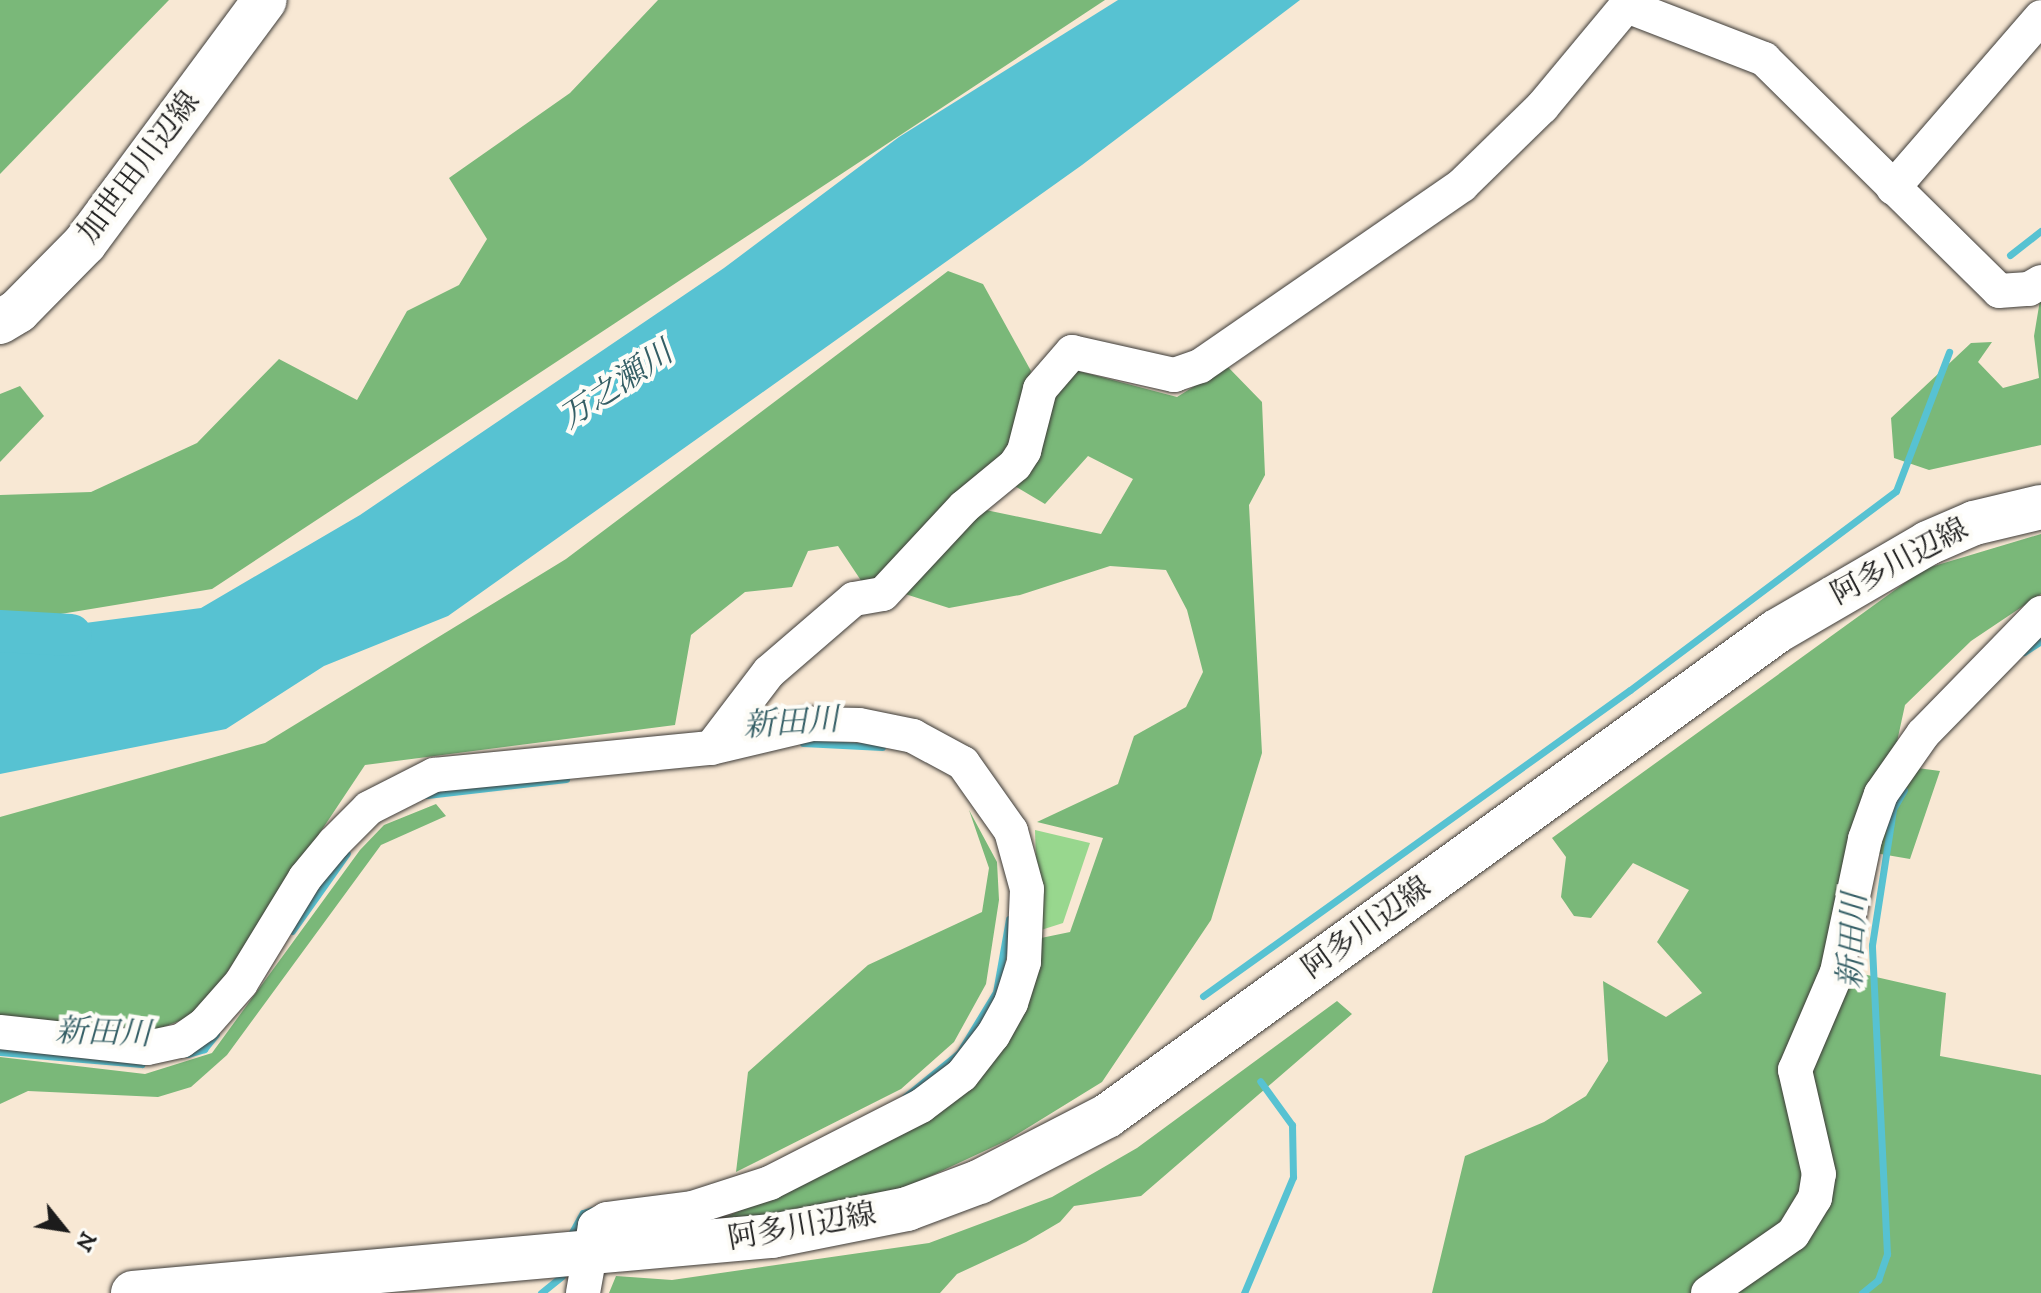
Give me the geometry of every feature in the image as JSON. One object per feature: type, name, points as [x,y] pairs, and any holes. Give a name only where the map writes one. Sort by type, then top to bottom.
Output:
[{"type":"main road","name":"加世田川辺線","points":[[0,322],[18,311],[85,243],[265,0]]},
{"type":"main road","name":"阿多川辺線","points":[[133,1293],[586,1274],[650,1250],[772,1236],[907,1209],[1038,1154],[1107,1116],[1777,631],[1928,543],[1974,523],[2041,507]]},
{"type":"street","points":[[711,748],[769,672],[854,599],[883,594],[964,507],[1015,465],[1024,451],[1040,389],[1072,352],[1174,375],[1200,366],[1462,185],[1542,107],[1629,3],[1764,59],[1999,291],[2029,289],[2041,282]]},
{"type":"street","points":[[1893,188],[2041,17]]},
{"type":"street","points":[[1708,1293],[1793,1234],[1815,1198],[1819,1174],[1795,1070],[1837,972],[1865,839],[1881,794],[1923,734],[2041,613]]},
{"type":"street","points":[[0,1032],[147,1048],[181,1041],[204,1025],[241,983],[305,878],[334,843],[369,808],[434,775],[711,748],[812,724],[859,725],[913,736],[963,763],[998,810],[1020,858],[1029,919],[1024,962],[1011,1003],[993,1035],[962,1075],[921,1106],[739,1195],[692,1208],[607,1219],[590,1234],[586,1274]]},
{"type":"green space","points":[[0,0],[169,0],[0,174]]},
{"type":"green space","points":[[658,0],[1105,0],[212,589],[0,624],[0,495],[91,492],[197,443],[279,359],[357,400],[407,311],[459,285],[487,239],[449,178],[570,93]]},
{"type":"green space","points":[[948,271],[983,284],[1031,371],[1007,459],[880,578],[864,585],[838,546],[808,551],[792,587],[745,592],[691,635],[675,725],[365,765],[200,1013],[153,1031],[0,1020],[0,817],[265,743],[566,559]]},
{"type":"green space","points":[[2041,294],[2041,445],[1929,470],[1894,458],[1891,418],[1971,343],[1992,342],[1978,362],[2003,388],[2039,378],[2034,336]]},
{"type":"green space","points":[[1227,366],[1262,402],[1265,475],[1249,505],[1262,753],[1211,920],[1102,1082],[1008,1140],[890,1195],[712,1224],[938,1114],[1041,938],[1070,932],[1103,838],[1037,822],[1118,784],[1134,736],[1186,707],[1203,672],[1187,610],[1166,570],[1110,566],[1020,595],[949,608],[902,593],[981,509],[1101,534],[1133,479],[1088,456],[1045,504],[1013,485],[1052,389],[1071,369],[1177,397]]},
{"type":"green space","points":[[20,386],[44,416],[0,462],[0,394]]},
{"type":"green space","points":[[2041,534],[2041,594],[1971,641],[1905,705],[1895,751],[1910,767],[1940,771],[1910,859],[1875,853],[1854,972],[1946,993],[1940,1056],[2041,1075],[2041,1293],[1432,1293],[1465,1156],[1544,1122],[1586,1096],[1608,1061],[1603,981],[1666,1017],[1702,993],[1657,942],[1689,890],[1633,863],[1591,918],[1574,916],[1561,897],[1566,857],[1552,838],[1924,569]]},
{"type":"green space","points":[[436,804],[446,816],[381,845],[227,1055],[191,1087],[158,1097],[28,1091],[0,1104],[0,1057],[145,1074],[212,1053],[360,850],[384,825]]},
{"type":"green space","points":[[969,810],[997,862],[999,900],[986,984],[954,1042],[901,1089],[736,1172],[748,1072],[868,965],[982,912],[989,868]]},
{"type":"green space","points":[[1035,830],[1090,843],[1063,923],[1038,931]]},
{"type":"green space","points":[[1337,1001],[1352,1014],[1141,1196],[1074,1206],[1060,1222],[1026,1242],[957,1274],[940,1293],[609,1293],[616,1276],[672,1280],[929,1243],[1052,1197],[1137,1148]]},
{"type":"water","points":[[1118,0],[1300,0],[1082,165],[448,616],[324,666],[226,729],[0,774],[0,634],[201,608],[360,515],[724,268],[899,137]]},
{"type":"waterway","points":[[2010,255],[2041,231]]},
{"type":"waterway","points":[[1203,996],[1630,690],[1896,491],[1949,352]]},
{"type":"waterway","name":"万之瀬川","points":[[0,631],[71,635]]},
{"type":"waterway","name":"新田川","points":[[2024,652],[2041,641]]},
{"type":"waterway","name":"新田川","points":[[803,743],[882,747]]},
{"type":"waterway","name":"新田川","points":[[427,795],[566,779]]},
{"type":"waterway","name":"新田川","points":[[1862,1293],[1878,1280],[1887,1254],[1872,945],[1893,809],[1904,790]]},
{"type":"waterway","name":"新田川","points":[[292,931],[347,853]]},
{"type":"waterway","name":"新田川","points":[[905,1097],[959,1053],[996,992],[1009,919]]},
{"type":"waterway","name":"新田川","points":[[188,1054],[204,1049],[216,1034]]},
{"type":"waterway","name":"新田川","points":[[0,1052],[141,1064]]},
{"type":"waterway","points":[[1244,1293],[1293,1177],[1292,1125],[1260,1081]]},
{"type":"waterway","name":"新田川","points":[[570,1236],[583,1213],[592,1210]]},
{"type":"waterway","name":"新田川","points":[[541,1293],[562,1276]]}]
